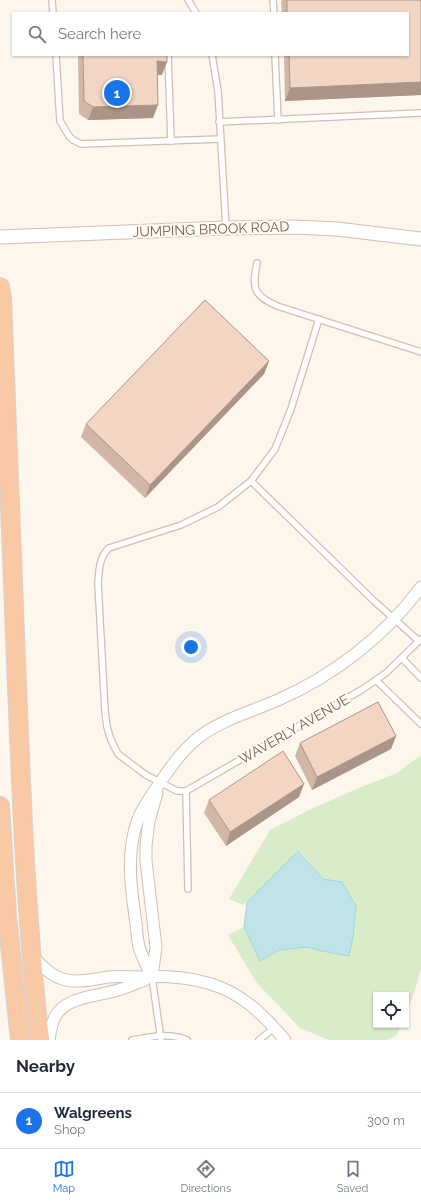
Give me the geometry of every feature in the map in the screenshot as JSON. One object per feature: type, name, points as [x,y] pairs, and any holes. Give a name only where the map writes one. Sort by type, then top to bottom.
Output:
[{"type":"highway","points":[[0,287],[2,299],[6,385],[23,818],[32,956],[40,1040]]},
{"type":"highway","points":[[0,806],[6,959],[20,1040]]},
{"type":"street","name":"JUMPING BROOK ROAD","points":[[0,237],[226,228],[294,227],[421,239]]},
{"type":"street","points":[[152,977],[139,949],[131,885],[131,857],[134,832],[141,811],[167,770],[199,737],[227,720],[277,701],[311,683],[346,661],[378,635],[394,619],[421,587]]},
{"type":"street","points":[[152,977],[156,947],[146,861],[146,845],[149,821],[160,782]]},
{"type":"street","points":[[32,956],[54,975],[66,980],[74,981],[110,977],[172,977],[202,982],[223,988],[248,1003],[285,1040]]},
{"type":"street","points":[[49,1040],[54,1018],[64,1007],[90,996],[112,992],[152,977]]},
{"type":"lane","points":[[52,0],[53,12]]},
{"type":"lane","points":[[188,0],[195,12]]},
{"type":"lane","points":[[273,0],[274,12]]},
{"type":"lane","points":[[56,56],[60,121],[65,132],[73,140],[81,144],[220,140]]},
{"type":"lane","points":[[168,56],[171,141]]},
{"type":"lane","points":[[212,56],[218,92],[226,228]]},
{"type":"lane","points":[[275,56],[278,120]]},
{"type":"lane","points":[[219,122],[421,113]]},
{"type":"lane","points":[[257,264],[254,281],[260,296],[266,301],[319,320],[421,352]]},
{"type":"lane","points":[[188,889],[186,791],[177,791],[146,775],[118,754],[111,740],[107,727],[98,583],[101,562],[105,552],[109,548],[187,522],[218,507],[251,481],[275,449],[291,409],[319,320]]},
{"type":"lane","name":"WAVERLY AVENUE","points":[[186,791],[363,689],[402,658],[420,640],[370,597],[251,481]]},
{"type":"lane","points":[[402,658],[421,678]]},
{"type":"lane","points":[[376,680],[421,724]]},
{"type":"lane","points":[[152,977],[161,1038]]},
{"type":"lane","points":[[259,1040],[274,1028]]},
{"type":"lane","points":[[132,1040],[172,1036],[187,1040]]},
{"type":"green space","points":[[421,755],[421,968],[409,1006],[409,992],[373,992],[373,1028],[400,1028],[396,1036],[386,1040],[329,1040],[300,1028],[256,982],[228,935],[244,927],[260,961],[279,950],[307,947],[349,956],[353,937],[356,906],[342,882],[323,879],[299,851],[243,905],[229,899],[270,830],[309,810],[397,773]]},
{"type":"water","points":[[298,851],[323,879],[342,882],[356,906],[353,937],[349,956],[307,947],[279,950],[260,961],[244,927],[247,902]]},
{"type":"building","points":[[287,0],[421,0],[421,82],[290,88],[289,56],[409,56],[409,12],[287,12]]},
{"type":"building","points":[[83,56],[167,56],[167,62],[157,61],[158,105],[93,107],[84,101]]},
{"type":"building","points":[[205,300],[269,361],[150,485],[86,424]]},
{"type":"building","points":[[378,702],[396,736],[317,777],[300,743]]},
{"type":"building","points":[[283,751],[304,784],[230,832],[209,800]]},
{"type":"place","name":"Walgreens","points":[[117,93]]}]
